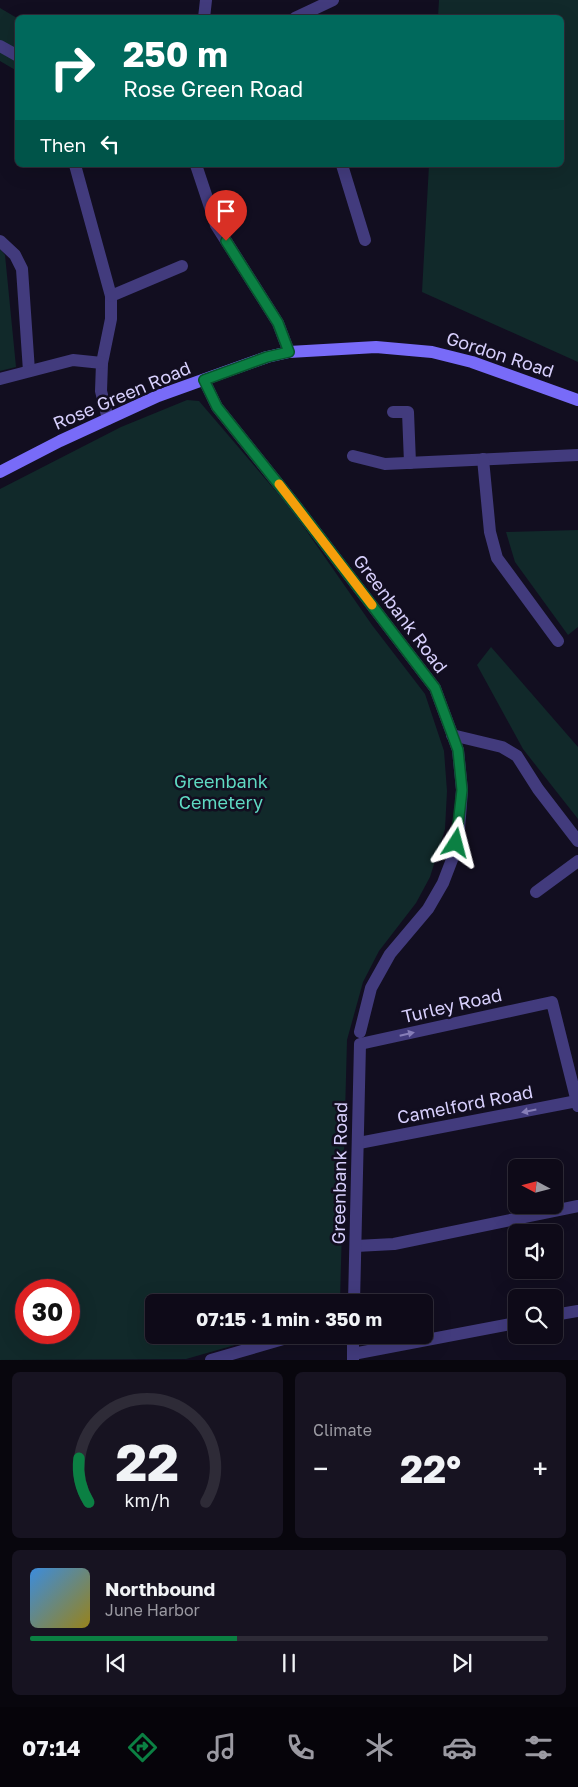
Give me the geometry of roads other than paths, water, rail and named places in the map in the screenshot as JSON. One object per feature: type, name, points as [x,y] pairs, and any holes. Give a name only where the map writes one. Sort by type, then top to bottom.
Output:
[{"type":"main road","name":"Gordon Road","points":[[289,352],[376,347],[432,352],[472,362],[578,400]]},
{"type":"main road","name":"Rose Green Road","points":[[0,472],[108,418],[158,396],[267,357],[289,352]]},
{"type":"street","points":[[204,15],[206,0]]},
{"type":"street","points":[[301,15],[332,0]]},
{"type":"street","points":[[0,46],[15,54]]},
{"type":"street","points":[[77,167],[111,296],[111,319],[102,363],[101,391],[108,418]]},
{"type":"street","points":[[197,167],[216,225],[278,323],[289,352]]},
{"type":"street","points":[[343,167],[365,240]]},
{"type":"street","points":[[0,240],[15,255],[22,269],[29,371]]},
{"type":"street","points":[[111,296],[182,266]]},
{"type":"street","points":[[0,379],[73,360],[102,363]]},
{"type":"street","name":"Greenbank Road","points":[[204,380],[217,407],[296,506],[435,688],[458,750],[462,790],[459,829],[453,856],[442,883],[428,909],[390,954],[371,988],[360,1038],[354,1294]]},
{"type":"street","points":[[392,412],[408,412],[410,462]]},
{"type":"street","points":[[353,456],[385,464],[578,455]]},
{"type":"street","points":[[483,460],[490,532],[497,558],[558,641]]},
{"type":"street","points":[[452,735],[490,743],[517,756],[538,789],[578,841]]},
{"type":"street","points":[[536,892],[578,860]]},
{"type":"street","name":"Turley Road","points":[[360,1038],[552,1002],[565,1054]]},
{"type":"street","points":[[577,1104],[565,1054],[578,1051]]},
{"type":"street","name":"Camelford Road","points":[[359,1143],[577,1104]]},
{"type":"street","points":[[356,1246],[394,1244],[578,1206]]},
{"type":"street","points":[[563,1314],[578,1311]]},
{"type":"street","points":[[353,1344],[353,1357],[508,1324]]},
{"type":"street","points":[[210,1360],[266,1344]]},
{"type":"park label","name":"Greenbank Cemetery","points":[[221,792]]}]
